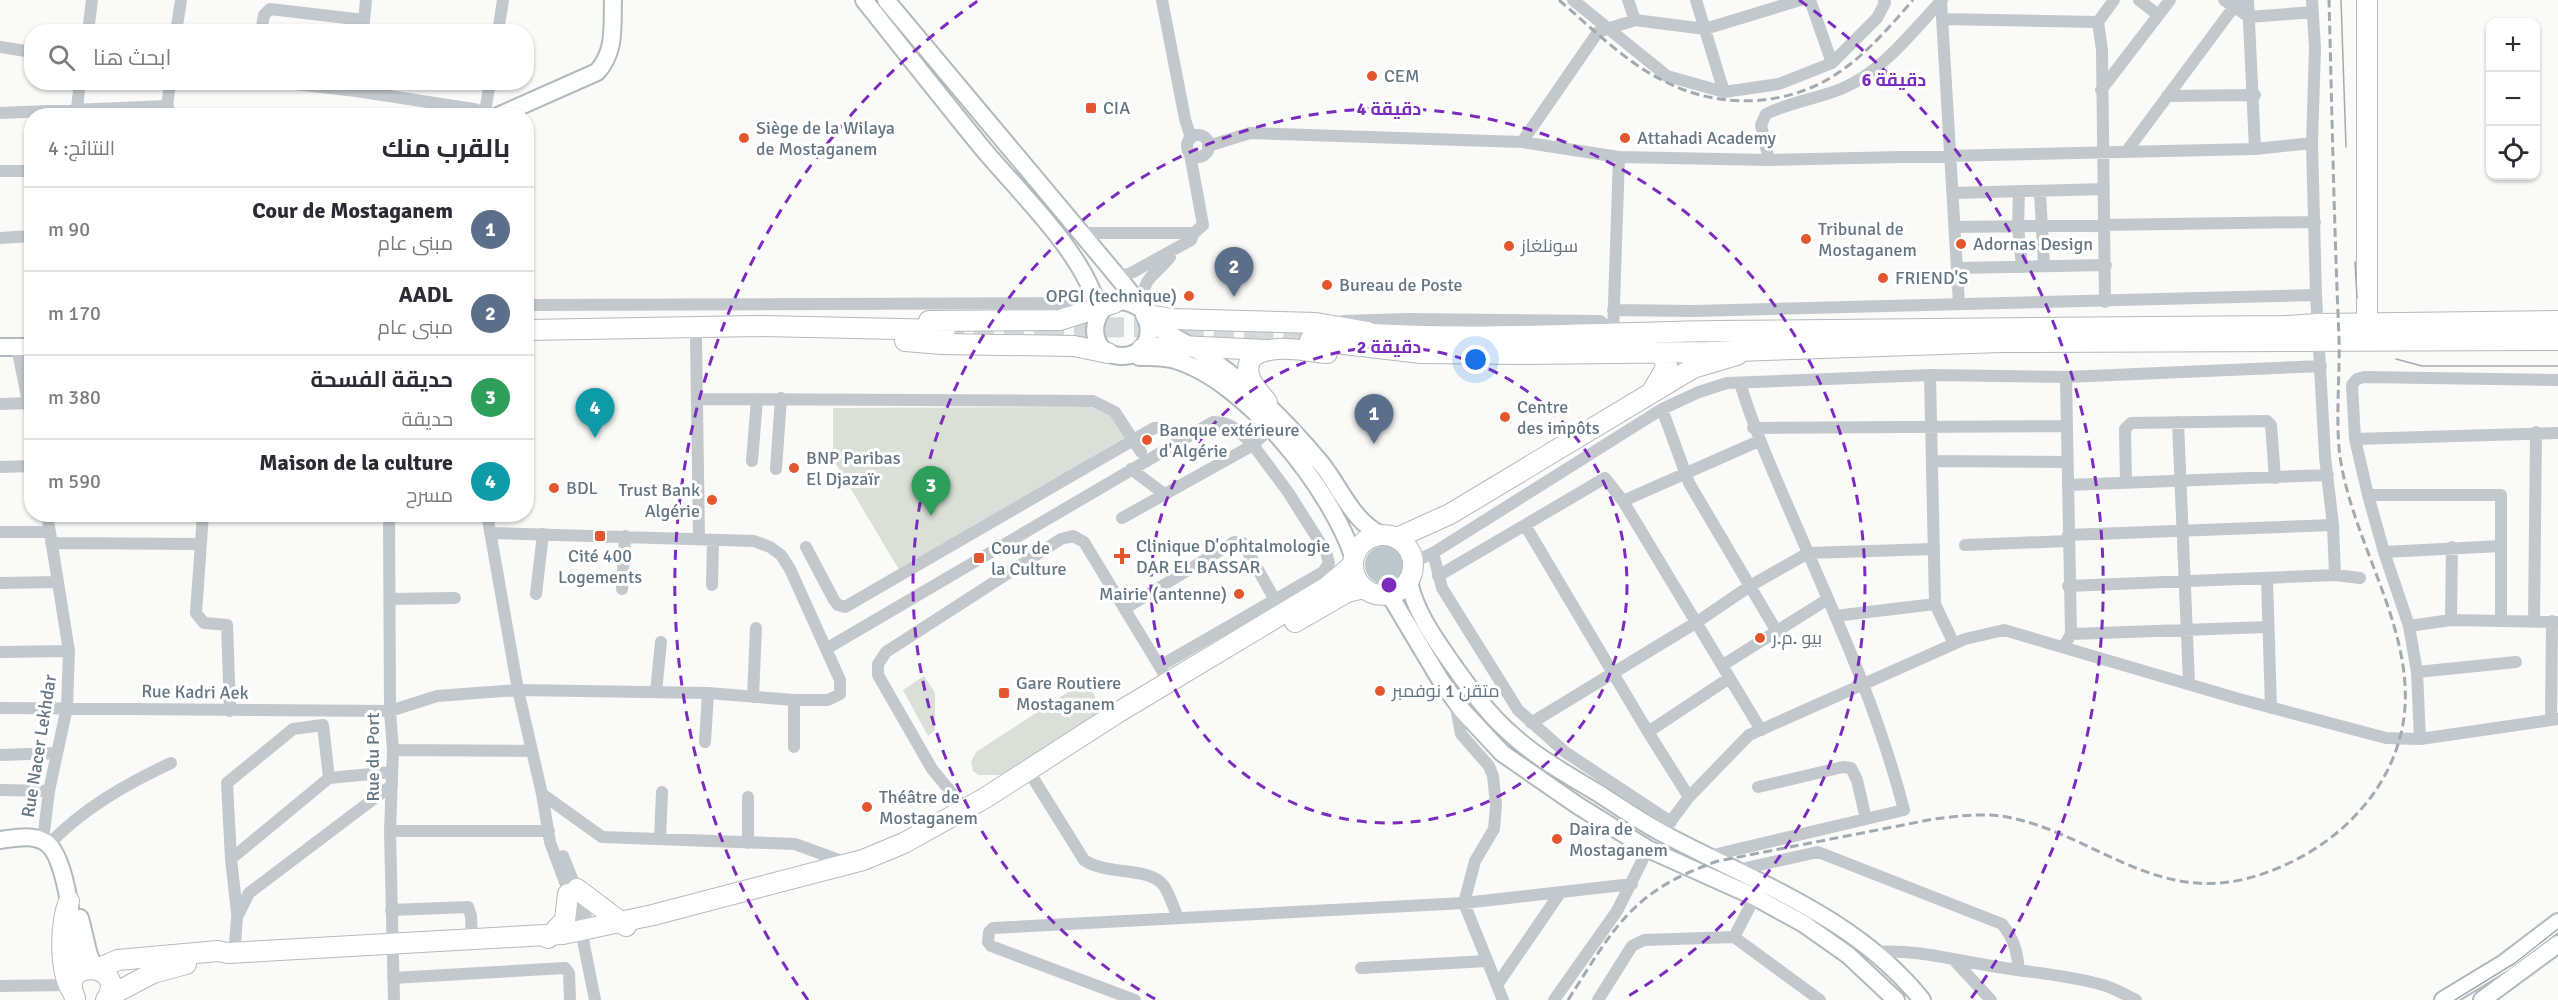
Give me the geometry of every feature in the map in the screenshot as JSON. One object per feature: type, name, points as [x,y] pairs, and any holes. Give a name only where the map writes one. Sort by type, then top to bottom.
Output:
[{"type":"main road","points":[[507,108],[597,72],[605,63],[612,44],[613,0]]},
{"type":"main road","points":[[534,111],[590,88],[608,76],[620,59],[623,0]]},
{"type":"main road","points":[[864,0],[979,145],[1065,245],[1087,277],[1102,307],[1095,332],[1102,348],[1125,353],[1193,347],[1359,354],[1754,351],[2367,332],[2558,321]]},
{"type":"main road","points":[[886,0],[1112,270],[1145,314],[1150,333],[1125,353]]},
{"type":"main road","points":[[2367,0],[2367,332]]},
{"type":"main road","points":[[832,333],[931,321],[1060,320],[1102,307],[1132,303],[1224,368],[1267,402]]},
{"type":"main road","points":[[1145,314],[1172,319],[1312,333],[1395,336],[2285,326],[2319,333]]},
{"type":"main road","points":[[534,330],[757,326],[942,344],[1074,346],[1166,358],[1197,369],[1233,395],[1271,428],[1318,486],[1341,524],[1358,582],[1376,594],[1389,594],[1404,587],[1423,538],[1450,514],[1693,368],[1754,351]]},
{"type":"main road","points":[[1653,390],[1711,331]]},
{"type":"main road","points":[[534,342],[944,332]]},
{"type":"main road","points":[[2367,332],[2558,340]]},
{"type":"main road","points":[[1312,333],[1421,353]]},
{"type":"main road","points":[[0,347],[24,347]]},
{"type":"main road","points":[[1266,350],[1253,356],[1248,367],[1252,385],[1322,464],[1365,525],[1404,543],[1411,567],[1417,609],[1446,655],[1491,715],[1533,752],[1666,827],[1708,856],[1827,918],[1876,952],[1898,972],[1922,1000]]},
{"type":"main road","points":[[1648,351],[1660,354],[1667,366],[1653,390]]},
{"type":"main road","points":[[625,925],[849,864],[891,850],[965,809],[1165,674],[1327,587],[1353,562],[1361,544],[1374,536],[1389,536],[1450,514]]},
{"type":"main road","points":[[108,998],[153,974],[178,965],[234,957],[547,940],[770,896],[865,868],[969,822],[990,810],[1033,778],[1342,594],[1364,588]]},
{"type":"main road","points":[[1389,594],[1422,652],[1455,701],[1480,730],[1510,759],[1577,805],[1648,849],[1690,870],[1755,897],[1826,938],[1872,976],[1896,1000]]},
{"type":"main road","points":[[0,840],[28,837],[46,842],[72,880],[87,949],[79,985]]},
{"type":"main road","points":[[60,862],[69,901],[63,920],[64,974],[79,985]]},
{"type":"main road","points":[[392,948],[472,940],[547,940],[565,920],[573,891],[625,925]]},
{"type":"main road","points":[[2443,1000],[2504,963],[2558,922]]},
{"type":"main road","points":[[2482,1000],[2558,944]]},
{"type":"main road","points":[[79,985],[118,960],[218,951],[234,957]]},
{"type":"main road","points":[[79,985],[108,977],[110,983],[108,998]]},
{"type":"street","points":[[88,24],[92,0]]},
{"type":"street","points":[[177,24],[181,0]]},
{"type":"street","points":[[363,24],[366,0]]},
{"type":"street","points":[[499,24],[502,0]]},
{"type":"street","points":[[1112,270],[1125,275],[1174,251],[1191,240],[1194,233],[1203,225],[1187,146],[1191,138],[1185,119],[1162,0]]},
{"type":"street","points":[[1573,0],[1667,76],[1724,92],[1779,84],[1832,63],[1877,18],[1885,3],[1884,0]]},
{"type":"street","points":[[1628,0],[1635,20]]},
{"type":"street","points":[[1696,0],[1724,92]]},
{"type":"street","points":[[1522,142],[1598,32],[1635,20],[1705,29],[1800,0]]},
{"type":"street","points":[[1810,0],[1832,63]]},
{"type":"street","points":[[1942,0],[1959,304]]},
{"type":"street","points":[[1769,160],[1761,125],[1766,114],[1782,106],[1842,88],[1868,74],[1900,45],[1942,0]]},
{"type":"street","points":[[2105,302],[2106,225],[2101,90],[2102,50],[2098,22],[2114,0]]},
{"type":"street","points":[[2139,0],[2157,14]]},
{"type":"street","points":[[2101,90],[2170,0]]},
{"type":"street","points":[[2248,0],[2255,95],[2256,149]]},
{"type":"street","points":[[2126,152],[2232,2],[2249,17]]},
{"type":"street","points":[[2249,17],[2312,6],[2315,48],[2312,143],[2316,295],[2325,457],[2333,525],[2335,575]]},
{"type":"street","points":[[262,24],[264,15],[270,9],[352,24]]},
{"type":"street","points":[[1942,19],[2098,22]]},
{"type":"street","points":[[0,47],[24,51]]},
{"type":"street","points":[[77,108],[79,90]]},
{"type":"street","points":[[167,108],[169,90]]},
{"type":"street","points":[[371,90],[462,108]]},
{"type":"street","points":[[490,90],[492,108]]},
{"type":"street","points":[[2167,96],[2255,95]]},
{"type":"street","points":[[0,113],[24,113]]},
{"type":"street","points":[[1190,154],[1196,157],[1202,156],[1208,146],[1250,133],[1522,142],[1619,157],[1769,160],[2256,149],[2312,143]]},
{"type":"street","points":[[1191,138],[1200,135],[1204,137],[1208,146]]},
{"type":"street","points":[[1613,333],[1619,157]]},
{"type":"street","points":[[0,171],[24,171]]},
{"type":"street","points":[[1954,193],[2104,189]]},
{"type":"street","points":[[2019,191],[2018,226],[2022,267]]},
{"type":"street","points":[[2040,192],[2040,226],[2044,266]]},
{"type":"street","points":[[1954,227],[2315,222]]},
{"type":"street","points":[[1079,233],[1194,233]]},
{"type":"street","points":[[0,238],[24,236]]},
{"type":"street","points":[[1145,314],[1142,290],[1144,283],[1169,260],[1174,251]]},
{"type":"street","points":[[1957,268],[2106,265]]},
{"type":"street","points":[[1613,310],[1694,311],[2316,295]]},
{"type":"street","points":[[534,305],[1102,307]]},
{"type":"street","points":[[1312,333],[1408,319],[1600,321],[1613,333]]},
{"type":"street","points":[[696,338],[699,538]]},
{"type":"street","points":[[1411,567],[1662,409],[1698,392],[1727,383],[1930,375],[2066,377],[2321,366]]},
{"type":"street","points":[[1930,375],[1935,604],[1954,644]]},
{"type":"street","points":[[2064,645],[2071,634],[2068,586],[2066,377]]},
{"type":"street","points":[[2420,739],[2417,672],[2409,626],[2368,495],[2355,440],[2352,385],[2357,379],[2364,377],[2558,380]]},
{"type":"street","points":[[1708,856],[1904,810],[1891,760],[1864,685],[1759,441],[1740,383]]},
{"type":"street","points":[[776,469],[781,398]]},
{"type":"street","points":[[698,399],[1093,401],[1115,411],[1142,452]]},
{"type":"street","points":[[752,461],[757,399]]},
{"type":"street","points":[[0,404],[24,403]]},
{"type":"street","points":[[1662,409],[1689,483],[1777,632]]},
{"type":"street","points":[[490,533],[754,541],[770,547],[781,555],[790,569],[826,649],[1184,437],[1213,422],[1224,422],[1234,426],[1253,445],[1288,492],[1326,552],[1329,563],[1323,572],[1275,600],[1165,674],[1084,542],[1076,537],[1067,537],[882,655],[878,664],[878,675],[932,769],[965,809]]},
{"type":"street","points":[[2126,482],[2125,429],[2127,425],[2178,422],[2270,422],[2275,478]]},
{"type":"street","points":[[2178,422],[2189,683]]},
{"type":"street","points":[[1754,428],[2066,426]]},
{"type":"street","points":[[806,547],[834,600],[838,605],[845,607],[1154,428],[1184,437]]},
{"type":"street","points":[[1122,518],[1253,445],[1271,428]]},
{"type":"street","points":[[2534,621],[2536,432]]},
{"type":"street","points":[[2355,440],[2558,433]]},
{"type":"street","points":[[1623,501],[1759,441]]},
{"type":"street","points":[[1933,461],[2067,462]]},
{"type":"street","points":[[0,467],[24,466]]},
{"type":"street","points":[[1131,469],[1163,494]]},
{"type":"street","points":[[2068,485],[2328,475]]},
{"type":"street","points":[[1438,576],[1601,479],[1608,480],[1723,664],[1728,679],[1761,730]]},
{"type":"street","points":[[2368,495],[2499,494],[2502,497],[2501,621]]},
{"type":"street","name":"Rue Nacer Lekhdar","points":[[46,842],[49,791],[67,707],[69,651],[48,522]]},
{"type":"street","points":[[202,522],[196,613],[204,622],[227,625],[230,711]]},
{"type":"street","name":"Rue du Port","points":[[389,522],[390,711],[393,750],[390,831],[394,1000]]},
{"type":"street","points":[[488,522],[518,690],[542,794],[551,846],[586,914],[586,934],[595,1000]]},
{"type":"street","points":[[1524,525],[1689,797]]},
{"type":"street","points":[[1965,545],[2183,531],[2333,525]]},
{"type":"street","points":[[0,532],[50,538],[201,544]]},
{"type":"street","points":[[536,594],[543,534]]},
{"type":"street","points":[[622,589],[624,536]]},
{"type":"street","points":[[712,585],[713,540]]},
{"type":"street","points":[[1126,608],[1234,542],[1243,543],[1275,600]]},
{"type":"street","points":[[2384,552],[2501,546]]},
{"type":"street","points":[[2451,620],[2452,547]]},
{"type":"street","points":[[1531,723],[1696,622],[1750,586],[1808,553],[1933,549]]},
{"type":"street","points":[[1433,553],[1442,588],[1510,699],[1531,723],[1564,752],[1666,827],[1689,797],[1749,735],[1954,644],[2004,630],[2064,645],[2271,708],[2385,738],[2420,739],[2554,719],[2555,622],[2451,620],[2409,626]]},
{"type":"street","points":[[2068,586],[2335,575],[2360,578]]},
{"type":"street","points":[[2267,579],[2271,708]]},
{"type":"street","points":[[0,583],[58,582]]},
{"type":"street","points":[[390,599],[454,598]]},
{"type":"street","points":[[1723,664],[1828,599]]},
{"type":"street","points":[[1835,615],[1935,604]]},
{"type":"street","points":[[2071,634],[2267,627]]},
{"type":"street","points":[[753,697],[756,628]]},
{"type":"street","points":[[656,692],[661,642]]},
{"type":"street","name":"Rue Kadri Aek","points":[[0,708],[390,711],[437,696],[518,690],[708,693],[794,700],[828,700],[840,694],[840,680],[826,649]]},
{"type":"street","points":[[0,652],[69,651]]},
{"type":"street","points":[[2417,672],[2516,662]]},
{"type":"street","points":[[1648,732],[1728,679]]},
{"type":"street","points":[[705,742],[708,693]]},
{"type":"street","points":[[794,700],[794,747]]},
{"type":"street","points":[[1455,701],[1461,735],[1489,766],[1493,776],[1496,805],[1494,830],[1475,861],[1464,903],[1503,1000]]},
{"type":"street","points":[[234,957],[237,917],[227,783],[293,729],[323,725],[329,778]]},
{"type":"street","points":[[393,750],[532,752]]},
{"type":"street","points":[[0,755],[57,753]]},
{"type":"street","points":[[46,842],[71,821],[129,782],[171,763]]},
{"type":"street","points":[[1758,787],[1843,767],[1851,768],[1857,780],[1866,819]]},
{"type":"street","points":[[231,858],[329,778],[392,772]]},
{"type":"street","points":[[1033,778],[1084,860],[1094,867],[1145,874],[1158,879],[1164,886],[1178,917]]},
{"type":"street","points":[[237,917],[249,893],[392,785]]},
{"type":"street","points":[[1,790],[49,791]]},
{"type":"street","points":[[660,839],[662,792]]},
{"type":"street","points":[[542,794],[602,837],[795,844],[849,864]]},
{"type":"street","points":[[748,797],[748,843]]},
{"type":"street","points":[[390,831],[549,831]]},
{"type":"street","points":[[1554,1000],[1617,911],[1648,849]]},
{"type":"street","points":[[1737,870],[1818,852],[2002,924],[2011,935],[2016,948],[2019,970]]},
{"type":"street","points":[[1135,1000],[991,946],[987,937],[989,932],[993,928],[1464,903],[1632,884]]},
{"type":"street","points":[[1497,986],[1560,893]]},
{"type":"street","points":[[1734,937],[1755,897]]},
{"type":"street","points":[[392,910],[468,907],[471,916],[472,940]]},
{"type":"street","points":[[1598,1000],[1632,946],[1644,940],[1734,937],[1820,1000]]},
{"type":"street","points":[[1876,952],[1904,951],[2074,978],[2105,986],[2136,1000]]},
{"type":"street","points":[[1953,958],[1991,1000]]},
{"type":"street","points":[[1361,968],[1487,961]]},
{"type":"street","points":[[393,978],[566,968],[569,973],[570,1000]]},
{"type":"street","points":[[0,986],[79,985]]},
{"type":"shaded area","points":[[1091,407],[1112,417],[1127,436],[901,573],[833,459],[833,408]]},
{"type":"shaded area","points":[[1384,546],[1391,547],[1397,552],[1402,558],[1402,572],[1397,578],[1391,583],[1384,584],[1377,583],[1371,578],[1366,572],[1365,565],[1366,558],[1371,552],[1377,547]]},
{"type":"shaded area","points":[[924,676],[935,693],[935,730],[928,736],[903,690]]},
{"type":"shaded area","points":[[1085,681],[1100,704],[1100,713],[1007,775],[979,775],[973,771],[971,762],[976,752]]},
{"type":"tunnel","points":[[1044,328],[1164,327]]},
{"type":"tunnel","points":[[1254,329],[1311,335]]},
{"type":"tunnel","points":[[1154,331],[1201,331],[1268,337]]},
{"type":"tunnel","points":[[944,334],[1055,332]]},
{"type":"tram line","points":[[2341,0],[2346,147]]},
{"type":"tram line","points":[[2355,262],[2357,298]]},
{"type":"tram line","points":[[2396,359],[2422,366],[2558,366]]},
{"type":"tram line","points":[[2455,1000],[2515,963],[2558,929]]},
{"type":"railway","points":[[1559,0],[1611,45],[1653,75],[1690,92],[1736,101],[1782,97],[1825,81],[1864,53],[1913,0]]},
{"type":"railway","points":[[1568,1000],[1599,952],[1628,914],[1664,885],[1718,861],[1934,819],[1993,815],[2042,827],[2153,874],[2182,881],[2212,883],[2245,879],[2300,858],[2347,824],[2367,802],[2383,778],[2395,752],[2403,724],[2405,689],[2401,654],[2392,620],[2355,516],[2345,482],[2339,448],[2339,337],[2329,0]]},
{"type":"place","name":"CEM","points":[[1372,76]]},
{"type":"place","name":"CIA","points":[[1091,108]]},
{"type":"place","name":"Siège de la Wilaya de Mostaganem","points":[[744,138]]},
{"type":"place","name":"Attahadi Academy","points":[[1625,138]]},
{"type":"place","name":"Tribunal de Mostaganem","points":[[1806,239]]},
{"type":"place","name":"Adornas Design","points":[[1961,244]]},
{"type":"place","name":"سونلغاز","points":[[1509,246]]},
{"type":"place","name":"FRIEND'S","points":[[1883,278]]},
{"type":"place","name":"Bureau de Poste","points":[[1327,285]]},
{"type":"place","name":"OPGI (technique)","points":[[1189,296]]},
{"type":"place","name":"AADL","points":[[1234,297]]},
{"type":"place","name":"Centre des impôts","points":[[1505,417]]},
{"type":"place","name":"Maison de la culture","points":[[595,438]]},
{"type":"place","name":"Banque extérieure d'Algérie","points":[[1147,440]]},
{"type":"place","name":"Cour de Mostaganem","points":[[1374,444]]},
{"type":"place","name":"BNP Paribas El Djazaïr","points":[[794,468]]},
{"type":"place","name":"BDL","points":[[554,488]]},
{"type":"place","name":"Trust Bank Algérie","points":[[712,500]]},
{"type":"place","name":"حديقة الفسحة","points":[[931,516]]},
{"type":"place","name":"Cité 400 Logements","points":[[600,536]]},
{"type":"place","name":"Clinique D'ophtalmologie DAR EL BASSAR","points":[[1122,556]]},
{"type":"place","name":"Cour de la Culture","points":[[979,558]]},
{"type":"place","name":"Mairie (antenne)","points":[[1239,594]]},
{"type":"place","name":"بيو .م.ر","points":[[1760,638]]},
{"type":"place","name":"متقن 1 نوفمبر","points":[[1380,691]]},
{"type":"place","name":"Gare Routiere Mostaganem","points":[[1004,693]]},
{"type":"place","name":"Théâtre de Mostaganem","points":[[867,807]]},
{"type":"place","name":"Daira de Mostaganem","points":[[1557,839]]}]
